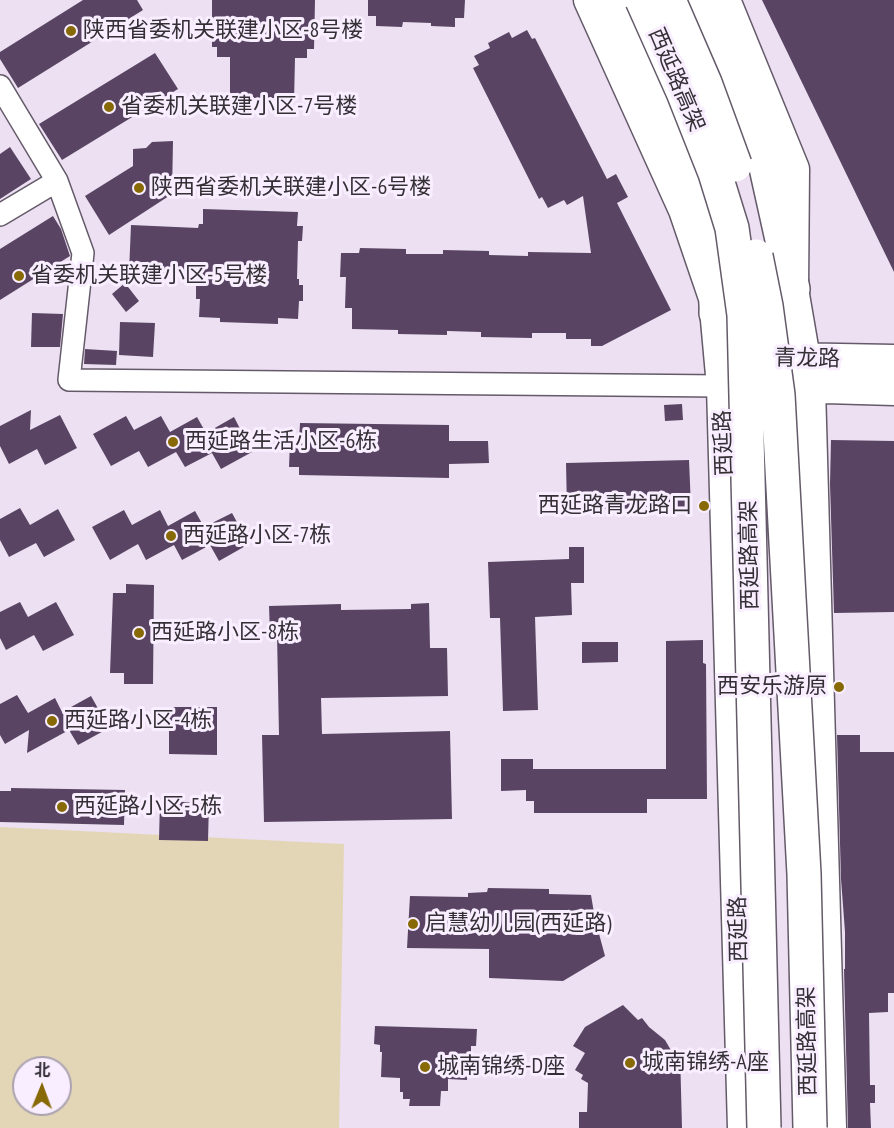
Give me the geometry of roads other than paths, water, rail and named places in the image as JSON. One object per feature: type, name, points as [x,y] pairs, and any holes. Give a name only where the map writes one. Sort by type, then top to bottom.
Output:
[{"type":"highway","points":[[608,0],[681,154],[705,217],[718,270],[716,314]]},
{"type":"highway","name":"西延路高架","points":[[642,0],[683,92],[715,173],[732,228],[744,315],[764,1128]]},
{"type":"highway","name":"西延路高架","points":[[669,0],[705,83],[732,156],[766,306],[778,395],[804,874],[810,1128]]},
{"type":"highway","points":[[694,0],[762,154],[794,289]]},
{"type":"main road","name":"西延路","points":[[589,0],[684,210],[714,298],[722,386],[743,1128]]},
{"type":"main road","points":[[725,0],[794,169],[794,289],[810,388],[831,1128]]},
{"type":"main road","name":"青龙路","points":[[720,357],[894,360]]},
{"type":"main road","name":"青龙路","points":[[722,386],[894,390]]},
{"type":"street","points":[[0,86],[57,181],[83,253],[69,380],[722,386]]},
{"type":"street","points":[[0,214],[57,181]]},
{"type":"place","name":"陕西省委机关联建小区-8号楼","points":[[71,31]]},
{"type":"place","name":"省委机关联建小区-7号楼","points":[[109,107]]},
{"type":"place","name":"陕西省委机关联建小区-6号楼","points":[[139,188]]},
{"type":"place","name":"省委机关联建小区-5号楼","points":[[19,276]]},
{"type":"place","name":"西延路生活小区-6栋","points":[[173,442]]},
{"type":"place","name":"西延路青龙路口","points":[[704,506]]},
{"type":"place","name":"西延路小区-7栋","points":[[171,536]]},
{"type":"place","name":"西延路小区-8栋","points":[[139,633]]},
{"type":"place","name":"西安乐游原","points":[[839,687]]},
{"type":"place","name":"西延路小区-4栋","points":[[52,721]]},
{"type":"place","name":"西延路小区-5栋","points":[[62,807]]},
{"type":"place","name":"启慧幼儿园(西延路)","points":[[413,924]]},
{"type":"place","name":"城南锦绣-A座","points":[[630,1063]]},
{"type":"place","name":"城南锦绣-D座","points":[[425,1067]]}]
